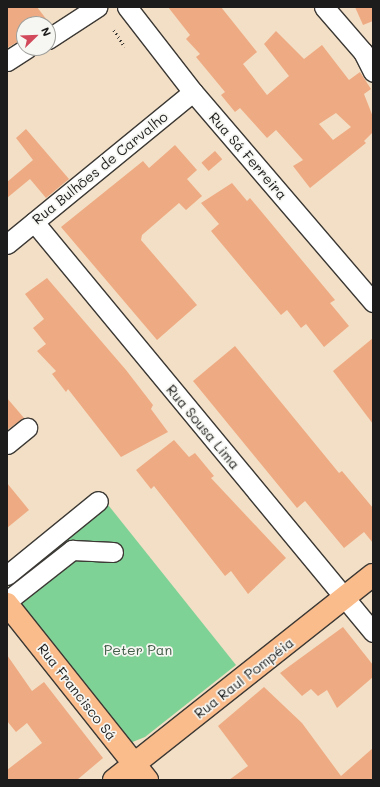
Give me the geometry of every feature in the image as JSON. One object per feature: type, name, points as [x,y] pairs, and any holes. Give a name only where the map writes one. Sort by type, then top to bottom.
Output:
[{"type":"main road","name":"Rua Raul Pompéia","points":[[114,780],[140,772],[373,575]]},
{"type":"main road","name":"Rua Francisco Sá","points":[[7,604],[140,772]]},
{"type":"street","points":[[56,34],[97,7]]},
{"type":"street","name":"Rua Sá Ferreira","points":[[127,7],[194,92],[373,302]]},
{"type":"street","points":[[324,7],[363,52],[373,72]]},
{"type":"street","points":[[7,61],[16,55]]},
{"type":"street","name":"Rua Bulhões de Carvalho","points":[[7,244],[194,92]]},
{"type":"street","name":"Rua Sousa Lima","points":[[34,222],[373,632]]},
{"type":"street","points":[[7,444],[27,428]]},
{"type":"street","points":[[7,574],[98,501]]},
{"type":"street","points":[[7,601],[72,550],[113,552]]},
{"type":"path","points":[[114,30],[125,47]]},
{"type":"green space","name":"Peter Pan","points":[[97,491],[236,665],[145,737],[130,743],[118,734],[7,584]]},
{"type":"building","points":[[7,7],[37,7],[44,16],[16,16],[16,43],[7,48]]},
{"type":"building","points":[[168,7],[221,7],[257,52],[243,64],[267,95],[289,76],[264,44],[276,31],[304,59],[322,45],[349,80],[360,72],[371,89],[364,94],[373,117],[373,132],[364,141],[366,143],[310,188],[293,166],[303,160],[276,130],[267,138],[240,108],[235,112],[221,95],[225,92],[196,57],[200,54],[186,39],[190,35]],"holes":[[[336,113],[351,127],[333,140],[319,124]]]},
{"type":"building","points":[[355,7],[373,7],[373,21],[363,25]]},
{"type":"building","points":[[26,129],[69,179],[46,198],[30,179],[7,198],[7,182],[33,160],[16,138]]},
{"type":"building","points":[[175,145],[197,170],[187,179],[202,196],[186,210],[179,203],[142,235],[141,240],[197,305],[157,340],[61,227],[143,161],[149,168]]},
{"type":"building","points":[[215,151],[222,159],[209,171],[201,163]]},
{"type":"building","points":[[232,183],[247,201],[250,198],[335,300],[330,303],[349,326],[324,347],[306,324],[301,328],[287,310],[281,315],[211,231],[219,224],[201,203]]},
{"type":"building","points":[[47,278],[126,370],[153,405],[151,409],[168,432],[121,457],[68,389],[66,392],[52,374],[56,371],[37,351],[46,344],[33,328],[44,319],[25,294]]},
{"type":"building","points":[[373,338],[373,424],[333,371]]},
{"type":"building","points":[[235,346],[339,473],[342,471],[373,508],[373,543],[364,532],[344,548],[305,501],[297,508],[193,381]]},
{"type":"building","points":[[7,398],[24,418],[7,430]]},
{"type":"building","points":[[174,440],[189,457],[195,453],[214,476],[211,478],[286,558],[248,594],[231,571],[225,576],[154,486],[151,489],[136,470]]},
{"type":"building","points":[[7,483],[29,510],[7,528]]},
{"type":"building","points":[[343,627],[373,665],[373,677],[337,708],[327,690],[318,696],[311,689],[302,696],[280,673]]},
{"type":"building","points":[[7,655],[32,691],[44,682],[103,758],[77,780],[7,780],[7,770],[42,743],[27,723],[16,732],[7,721]]},
{"type":"building","points":[[264,687],[302,723],[341,776],[373,748],[373,780],[229,780],[248,766],[218,726]]}]
